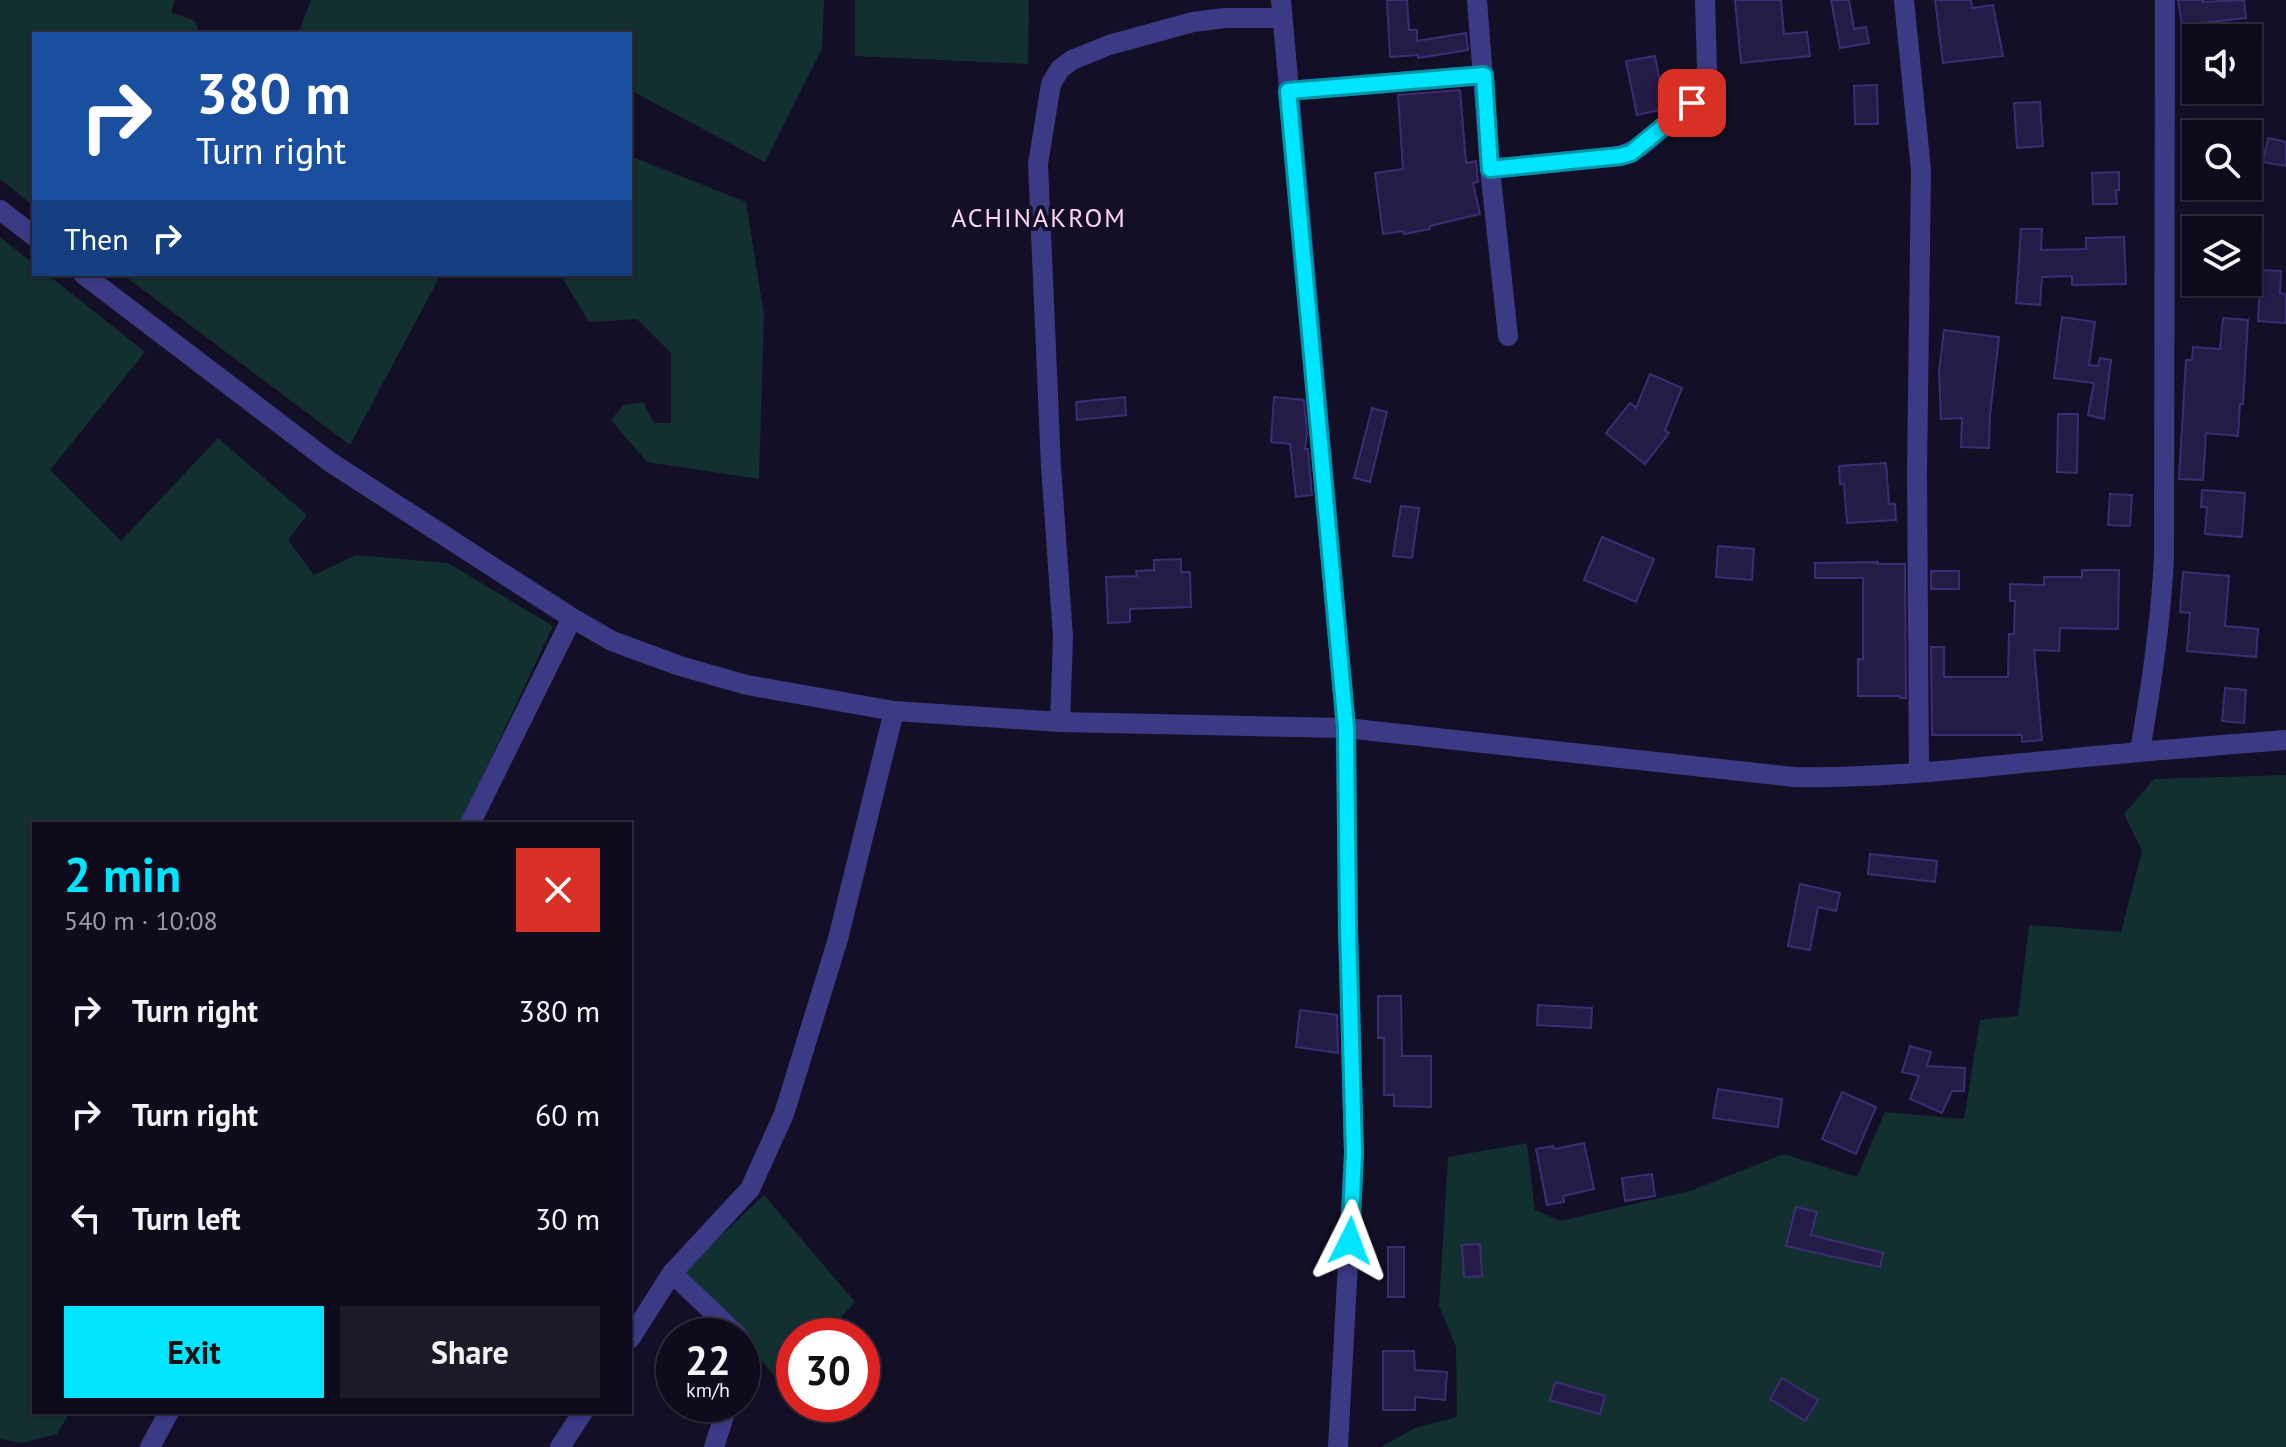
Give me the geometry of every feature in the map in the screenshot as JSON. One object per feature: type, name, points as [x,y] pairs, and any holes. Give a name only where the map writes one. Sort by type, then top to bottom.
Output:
[{"type":"street","points":[[1477,0],[1490,169],[1508,336]]},
{"type":"street","points":[[1490,169],[1620,156],[1640,147],[1692,103],[1703,85],[1707,68],[1705,0]]},
{"type":"street","points":[[1904,0],[1921,170],[1917,471],[1919,773]]},
{"type":"street","points":[[2140,751],[2156,661],[2164,556],[2165,0]]},
{"type":"street","points":[[1060,722],[1063,637],[1051,466],[1038,164],[1051,84],[1060,69],[1072,60],[1109,45],[1193,22],[1282,9],[1346,728],[1354,1153],[1338,1447]]},
{"type":"street","points":[[1288,91],[1484,75]]},
{"type":"street","points":[[0,210],[32,234]]},
{"type":"street","points":[[86,276],[330,462],[572,618],[612,641],[680,666],[747,685],[894,711],[1060,722],[1346,728],[1781,776],[1847,778],[1919,773],[2286,740]]},
{"type":"street","points":[[471,822],[572,618]]},
{"type":"street","points":[[632,1336],[672,1273],[750,1189],[784,1114],[838,939],[894,711]]},
{"type":"street","points":[[672,1273],[719,1318]]},
{"type":"street","points":[[150,1447],[168,1414]]},
{"type":"street","points":[[560,1447],[582,1414]]},
{"type":"street","points":[[719,1444],[724,1422]]},
{"type":"green space","points":[[0,0],[175,0],[171,12],[195,21],[199,32],[32,32],[32,204],[0,179]]},
{"type":"green space","points":[[311,0],[824,0],[822,49],[765,162],[632,91],[632,32],[299,32]]},
{"type":"green space","points":[[855,0],[1029,0],[1028,64],[855,56]]},
{"type":"green space","points":[[632,157],[746,202],[764,315],[759,479],[647,462],[611,420],[623,405],[643,402],[654,423],[671,423],[671,353],[637,319],[589,322],[561,276],[632,276]]},
{"type":"green space","points":[[0,237],[32,262],[32,276],[50,276],[145,352],[50,470],[121,541],[218,438],[307,515],[288,540],[314,575],[356,555],[448,563],[553,626],[461,822],[32,822],[32,1414],[69,1414],[57,1434],[22,1443],[0,1439]]},
{"type":"green space","points":[[125,276],[440,276],[350,445]]},
{"type":"green space","points":[[2286,775],[2286,1447],[1381,1447],[1415,1428],[1457,1417],[1456,1347],[1439,1306],[1448,1157],[1527,1143],[1535,1210],[1560,1221],[1690,1191],[1784,1154],[1857,1177],[1885,1112],[1964,1119],[1980,1020],[2018,1016],[2029,925],[2121,932],[2142,851],[2124,814],[2154,779]]},
{"type":"green space","points":[[764,1195],[855,1302],[840,1318],[776,1318],[776,1377],[760,1359],[760,1318],[724,1318],[683,1271]]},
{"type":"building","points":[[1387,0],[1407,0],[1409,30],[1417,30],[1417,41],[1466,33],[1468,50],[1418,58],[1418,55],[1390,57]]},
{"type":"building","points":[[1735,0],[1781,0],[1784,34],[1807,32],[1810,56],[1741,63]]},
{"type":"building","points":[[1831,0],[1849,0],[1854,29],[1866,27],[1869,43],[1840,48]]},
{"type":"building","points":[[1935,0],[1971,0],[1972,8],[1993,5],[2003,56],[1943,63]]},
{"type":"building","points":[[2178,0],[2244,0],[2246,18],[2182,25]]},
{"type":"building","points":[[1655,56],[1665,109],[1637,115],[1626,61]]},
{"type":"building","points":[[1877,85],[1878,124],[1855,124],[1854,86]]},
{"type":"building","points":[[1460,90],[1466,163],[1476,161],[1478,182],[1473,183],[1480,214],[1430,226],[1430,229],[1383,234],[1375,173],[1403,169],[1398,95]]},
{"type":"building","points":[[2040,102],[2043,146],[2017,148],[2014,103]]},
{"type":"building","points":[[2268,138],[2286,142],[2286,166],[2263,162]]},
{"type":"building","points":[[2119,172],[2117,204],[2093,204],[2092,173]]},
{"type":"building","points":[[2021,229],[2042,229],[2041,250],[2086,249],[2086,238],[2124,237],[2126,284],[2072,285],[2072,276],[2042,277],[2040,305],[2016,303]]},
{"type":"building","points":[[2262,270],[2281,271],[2280,293],[2286,294],[2286,323],[2258,321]]},
{"type":"building","points":[[2062,317],[2095,322],[2089,365],[2098,366],[2100,358],[2111,360],[2104,419],[2088,415],[2094,383],[2054,378]]},
{"type":"building","points":[[2223,318],[2248,320],[2238,436],[2206,433],[2203,480],[2179,479],[2186,360],[2192,360],[2193,347],[2220,349]]},
{"type":"building","points":[[1944,330],[1999,337],[1989,448],[1961,447],[1962,418],[1941,419],[1939,372]]},
{"type":"building","points":[[1650,374],[1682,388],[1665,430],[1669,433],[1645,464],[1606,433],[1630,403],[1636,408]]},
{"type":"building","points":[[1125,397],[1126,415],[1077,420],[1076,402]]},
{"type":"building","points":[[1274,397],[1304,400],[1305,449],[1308,449],[1312,495],[1296,497],[1290,444],[1271,442]]},
{"type":"building","points":[[1372,408],[1387,412],[1370,482],[1354,478]]},
{"type":"building","points":[[2058,414],[2078,414],[2077,473],[2057,472]]},
{"type":"building","points":[[1886,463],[1889,504],[1895,504],[1896,520],[1847,523],[1844,484],[1840,484],[1839,466]]},
{"type":"building","points":[[2202,490],[2245,493],[2242,537],[2205,534],[2207,507],[2201,507]]},
{"type":"building","points":[[2110,494],[2132,495],[2130,526],[2108,525]]},
{"type":"building","points":[[1401,506],[1419,508],[1412,558],[1393,556]]},
{"type":"building","points":[[1602,537],[1654,559],[1636,602],[1584,580]]},
{"type":"building","points":[[1718,546],[1754,549],[1752,580],[1716,577]]},
{"type":"building","points":[[1181,559],[1181,572],[1190,572],[1191,607],[1130,609],[1130,622],[1108,623],[1106,577],[1137,576],[1136,571],[1154,570],[1154,560]]},
{"type":"building","points":[[1815,563],[1905,564],[1906,698],[1858,696],[1858,659],[1863,659],[1863,578],[1815,578]]},
{"type":"building","points":[[2082,570],[2119,570],[2118,629],[2060,628],[2059,651],[2034,650],[2042,740],[2022,742],[2022,735],[1932,735],[1931,647],[1944,647],[1944,677],[2008,677],[2009,634],[2014,634],[2015,601],[2010,601],[2010,584],[2044,585],[2044,577],[2082,577]]},
{"type":"building","points":[[1931,571],[1959,571],[1959,589],[1931,589]]},
{"type":"building","points":[[2183,572],[2229,576],[2225,626],[2258,629],[2256,657],[2187,651],[2190,613],[2180,612]]},
{"type":"building","points":[[2225,688],[2246,690],[2244,723],[2222,721]]},
{"type":"building","points":[[1870,854],[1937,861],[1935,882],[1868,874]]},
{"type":"building","points":[[1800,884],[1840,893],[1836,911],[1818,907],[1810,950],[1788,946]]},
{"type":"building","points":[[1378,996],[1401,996],[1402,1056],[1431,1056],[1431,1107],[1394,1106],[1394,1095],[1384,1095],[1384,1038],[1378,1038]]},
{"type":"building","points":[[1538,1005],[1592,1008],[1591,1028],[1537,1025]]},
{"type":"building","points":[[1300,1010],[1337,1015],[1338,1053],[1296,1047]]},
{"type":"building","points":[[1910,1046],[1931,1052],[1927,1066],[1965,1068],[1964,1091],[1952,1091],[1942,1113],[1910,1099],[1919,1076],[1902,1072]]},
{"type":"building","points":[[1718,1089],[1782,1099],[1778,1127],[1713,1118]]},
{"type":"building","points":[[1842,1092],[1876,1107],[1856,1154],[1822,1139]]},
{"type":"building","points":[[1584,1143],[1594,1189],[1563,1196],[1564,1202],[1547,1205],[1536,1149]]},
{"type":"building","points":[[1652,1174],[1655,1196],[1625,1201],[1622,1178]]},
{"type":"building","points":[[1796,1207],[1817,1212],[1811,1235],[1883,1253],[1880,1267],[1786,1246]]},
{"type":"building","points":[[1480,1244],[1482,1276],[1464,1277],[1462,1245]]},
{"type":"building","points":[[1388,1247],[1404,1247],[1404,1297],[1388,1297]]},
{"type":"building","points":[[1383,1351],[1414,1351],[1415,1370],[1447,1372],[1445,1400],[1415,1397],[1415,1410],[1383,1410]]},
{"type":"building","points":[[1782,1378],[1818,1400],[1805,1421],[1770,1399]]},
{"type":"building","points":[[1555,1382],[1605,1396],[1600,1414],[1550,1400]]},
{"type":"district","name":"ACHINAKROM","points":[[1039,218]]},
{"type":"route","points":[[1350,1241],[1354,1153],[1346,728],[1288,91],[1484,75],[1490,169],[1631,153],[1692,103]]}]
